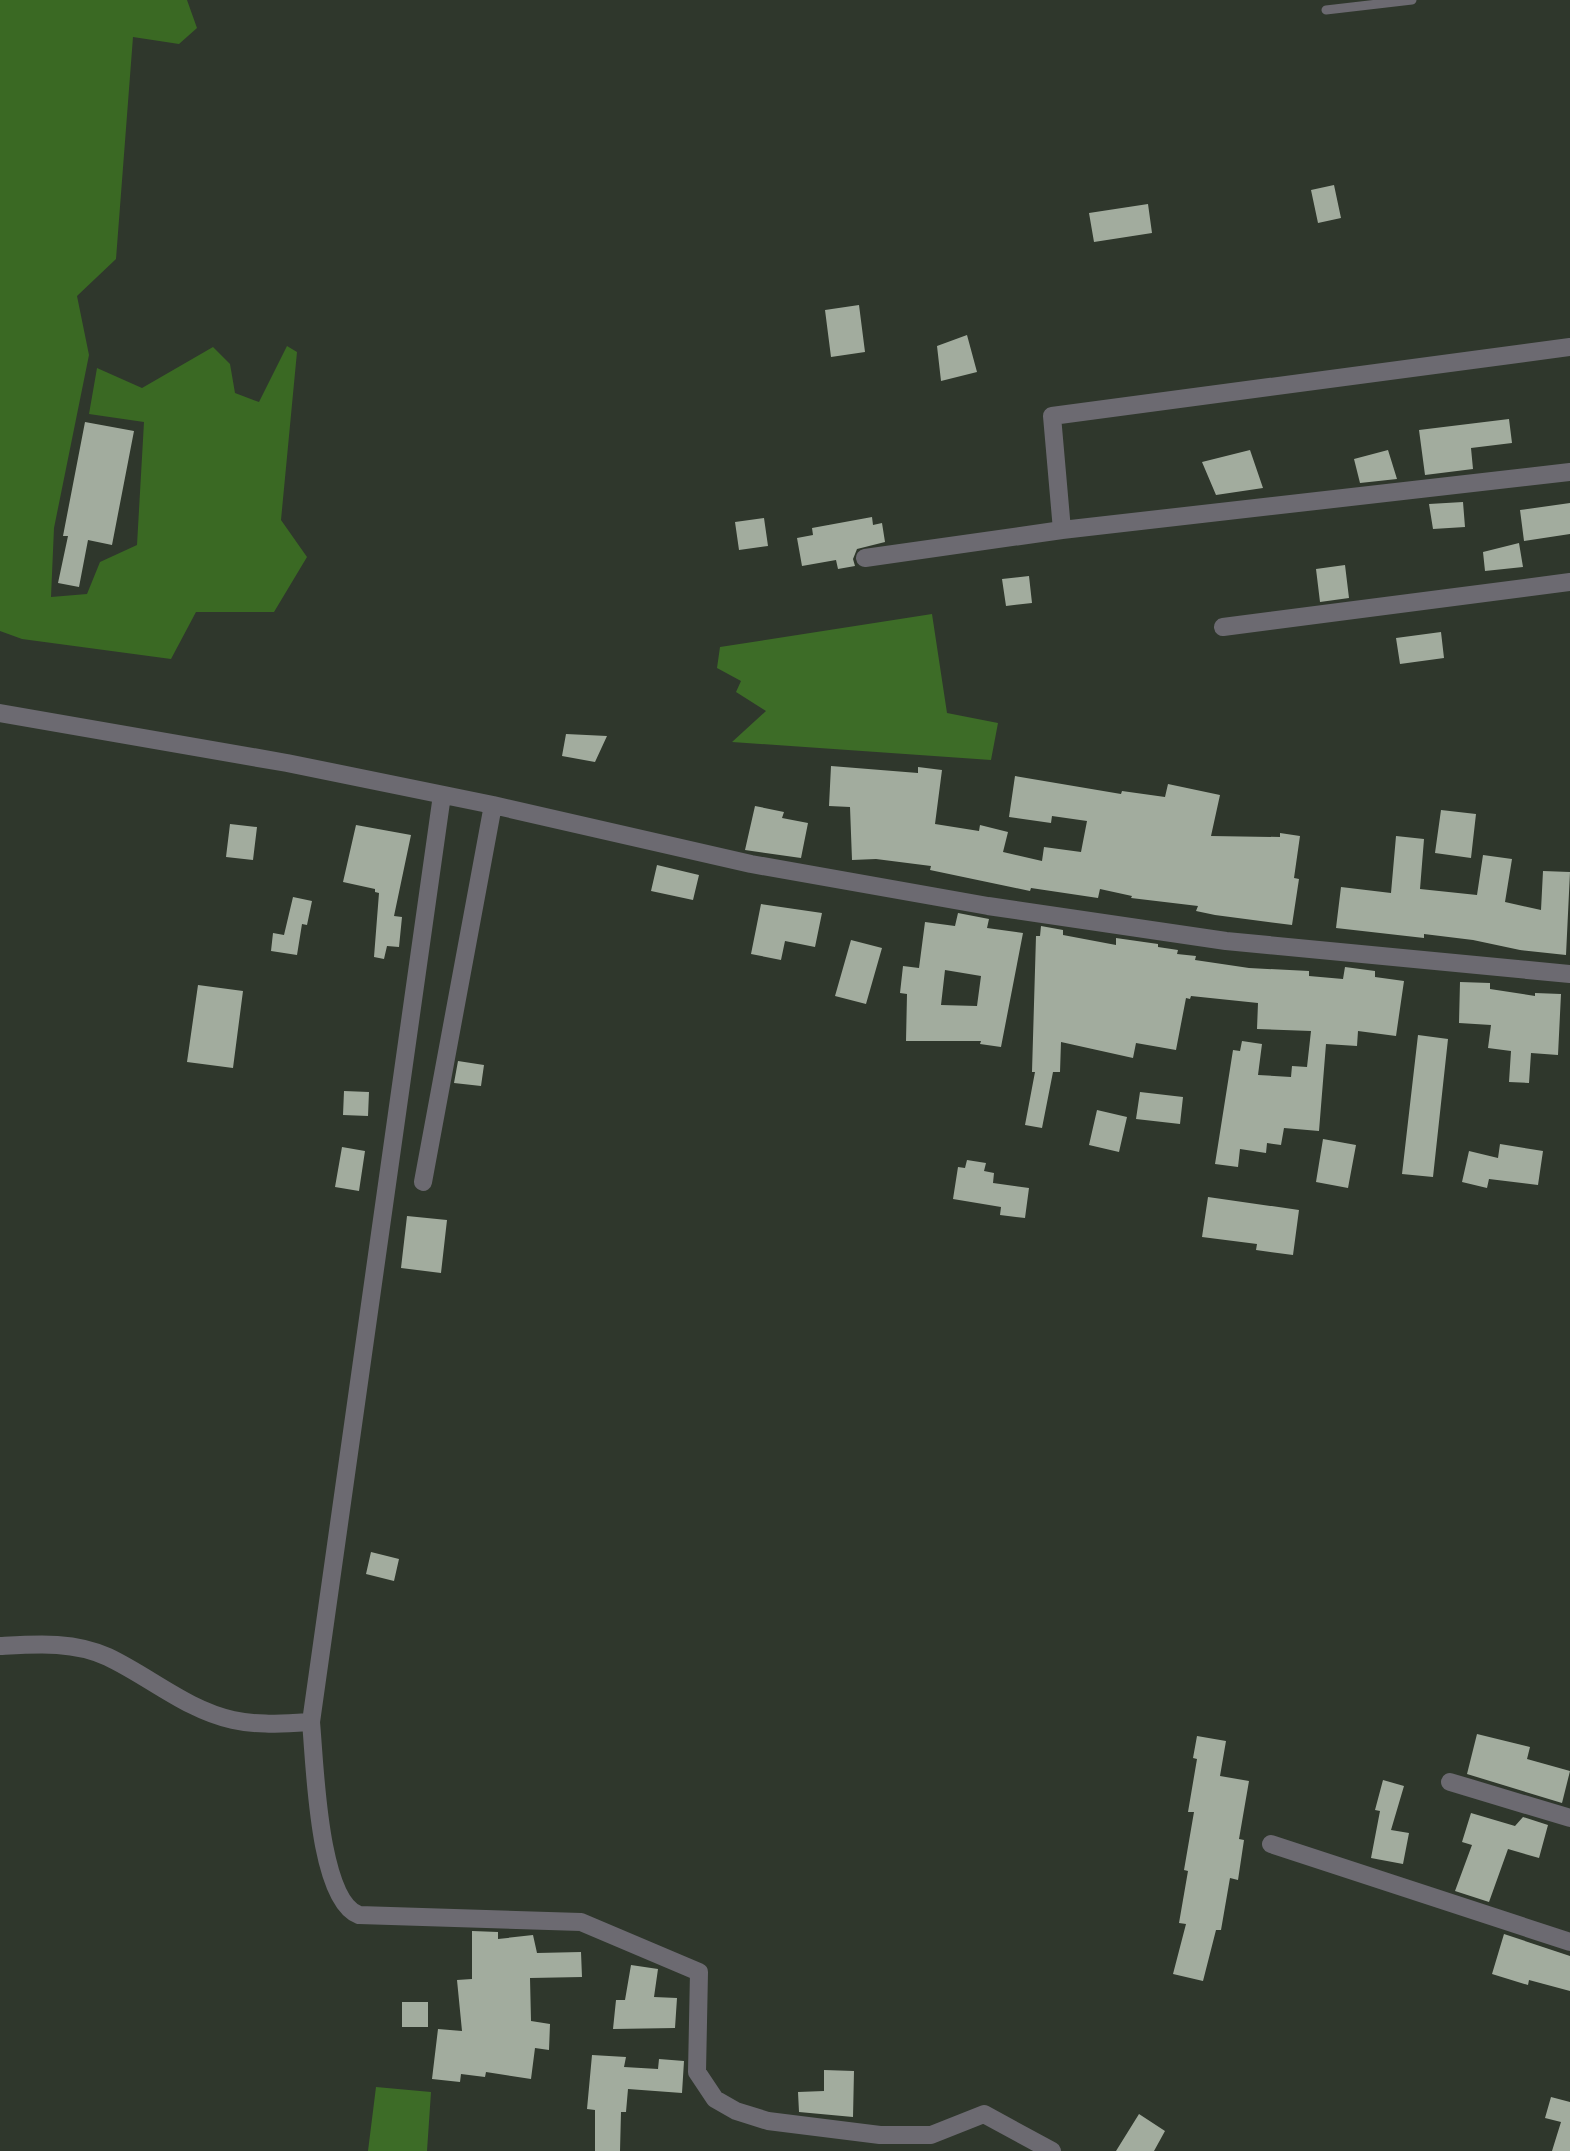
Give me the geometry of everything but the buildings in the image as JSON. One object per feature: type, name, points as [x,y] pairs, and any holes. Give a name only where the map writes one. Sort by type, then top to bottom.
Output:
[{"type":"street","points":[[1062,530],[1052,416],[1570,347]]},
{"type":"street","points":[[864,558],[1062,530],[1570,472]]},
{"type":"street","points":[[1223,627],[1570,582]]},
{"type":"street","points":[[0,713],[287,763],[751,864],[988,906],[1226,941],[1570,974]]},
{"type":"street","points":[[442,795],[312,1722],[320,1822],[340,1901],[349,1912],[360,1915],[581,1922],[699,1972],[697,2072],[715,2099],[736,2111],[768,2120],[897,2135],[931,2135],[984,2114],[1052,2151]]},
{"type":"street","points":[[423,1182],[493,805]]},
{"type":"street","points":[[0,1646],[46,1643],[80,1648],[106,1656],[202,1710],[258,1724],[312,1722]]},
{"type":"street","points":[[1450,1782],[1570,1818]]},
{"type":"street","points":[[1271,1844],[1570,1942]]},
{"type":"lane","points":[[1326,10],[1412,0]]},
{"type":"green space","points":[[0,0],[187,0],[197,28],[179,44],[133,37],[116,259],[77,296],[89,355],[54,528],[51,597],[87,594],[100,562],[137,545],[144,422],[89,414],[97,368],[142,388],[213,347],[230,364],[235,393],[259,402],[287,346],[297,352],[281,520],[307,557],[274,612],[196,612],[171,659],[22,639],[0,631]]},
{"type":"green space","points":[[932,614],[947,713],[998,723],[991,760],[732,742],[766,711],[736,692],[741,681],[717,668],[720,647]]},
{"type":"green space","points":[[376,2087],[431,2092],[427,2151],[368,2151]]}]
